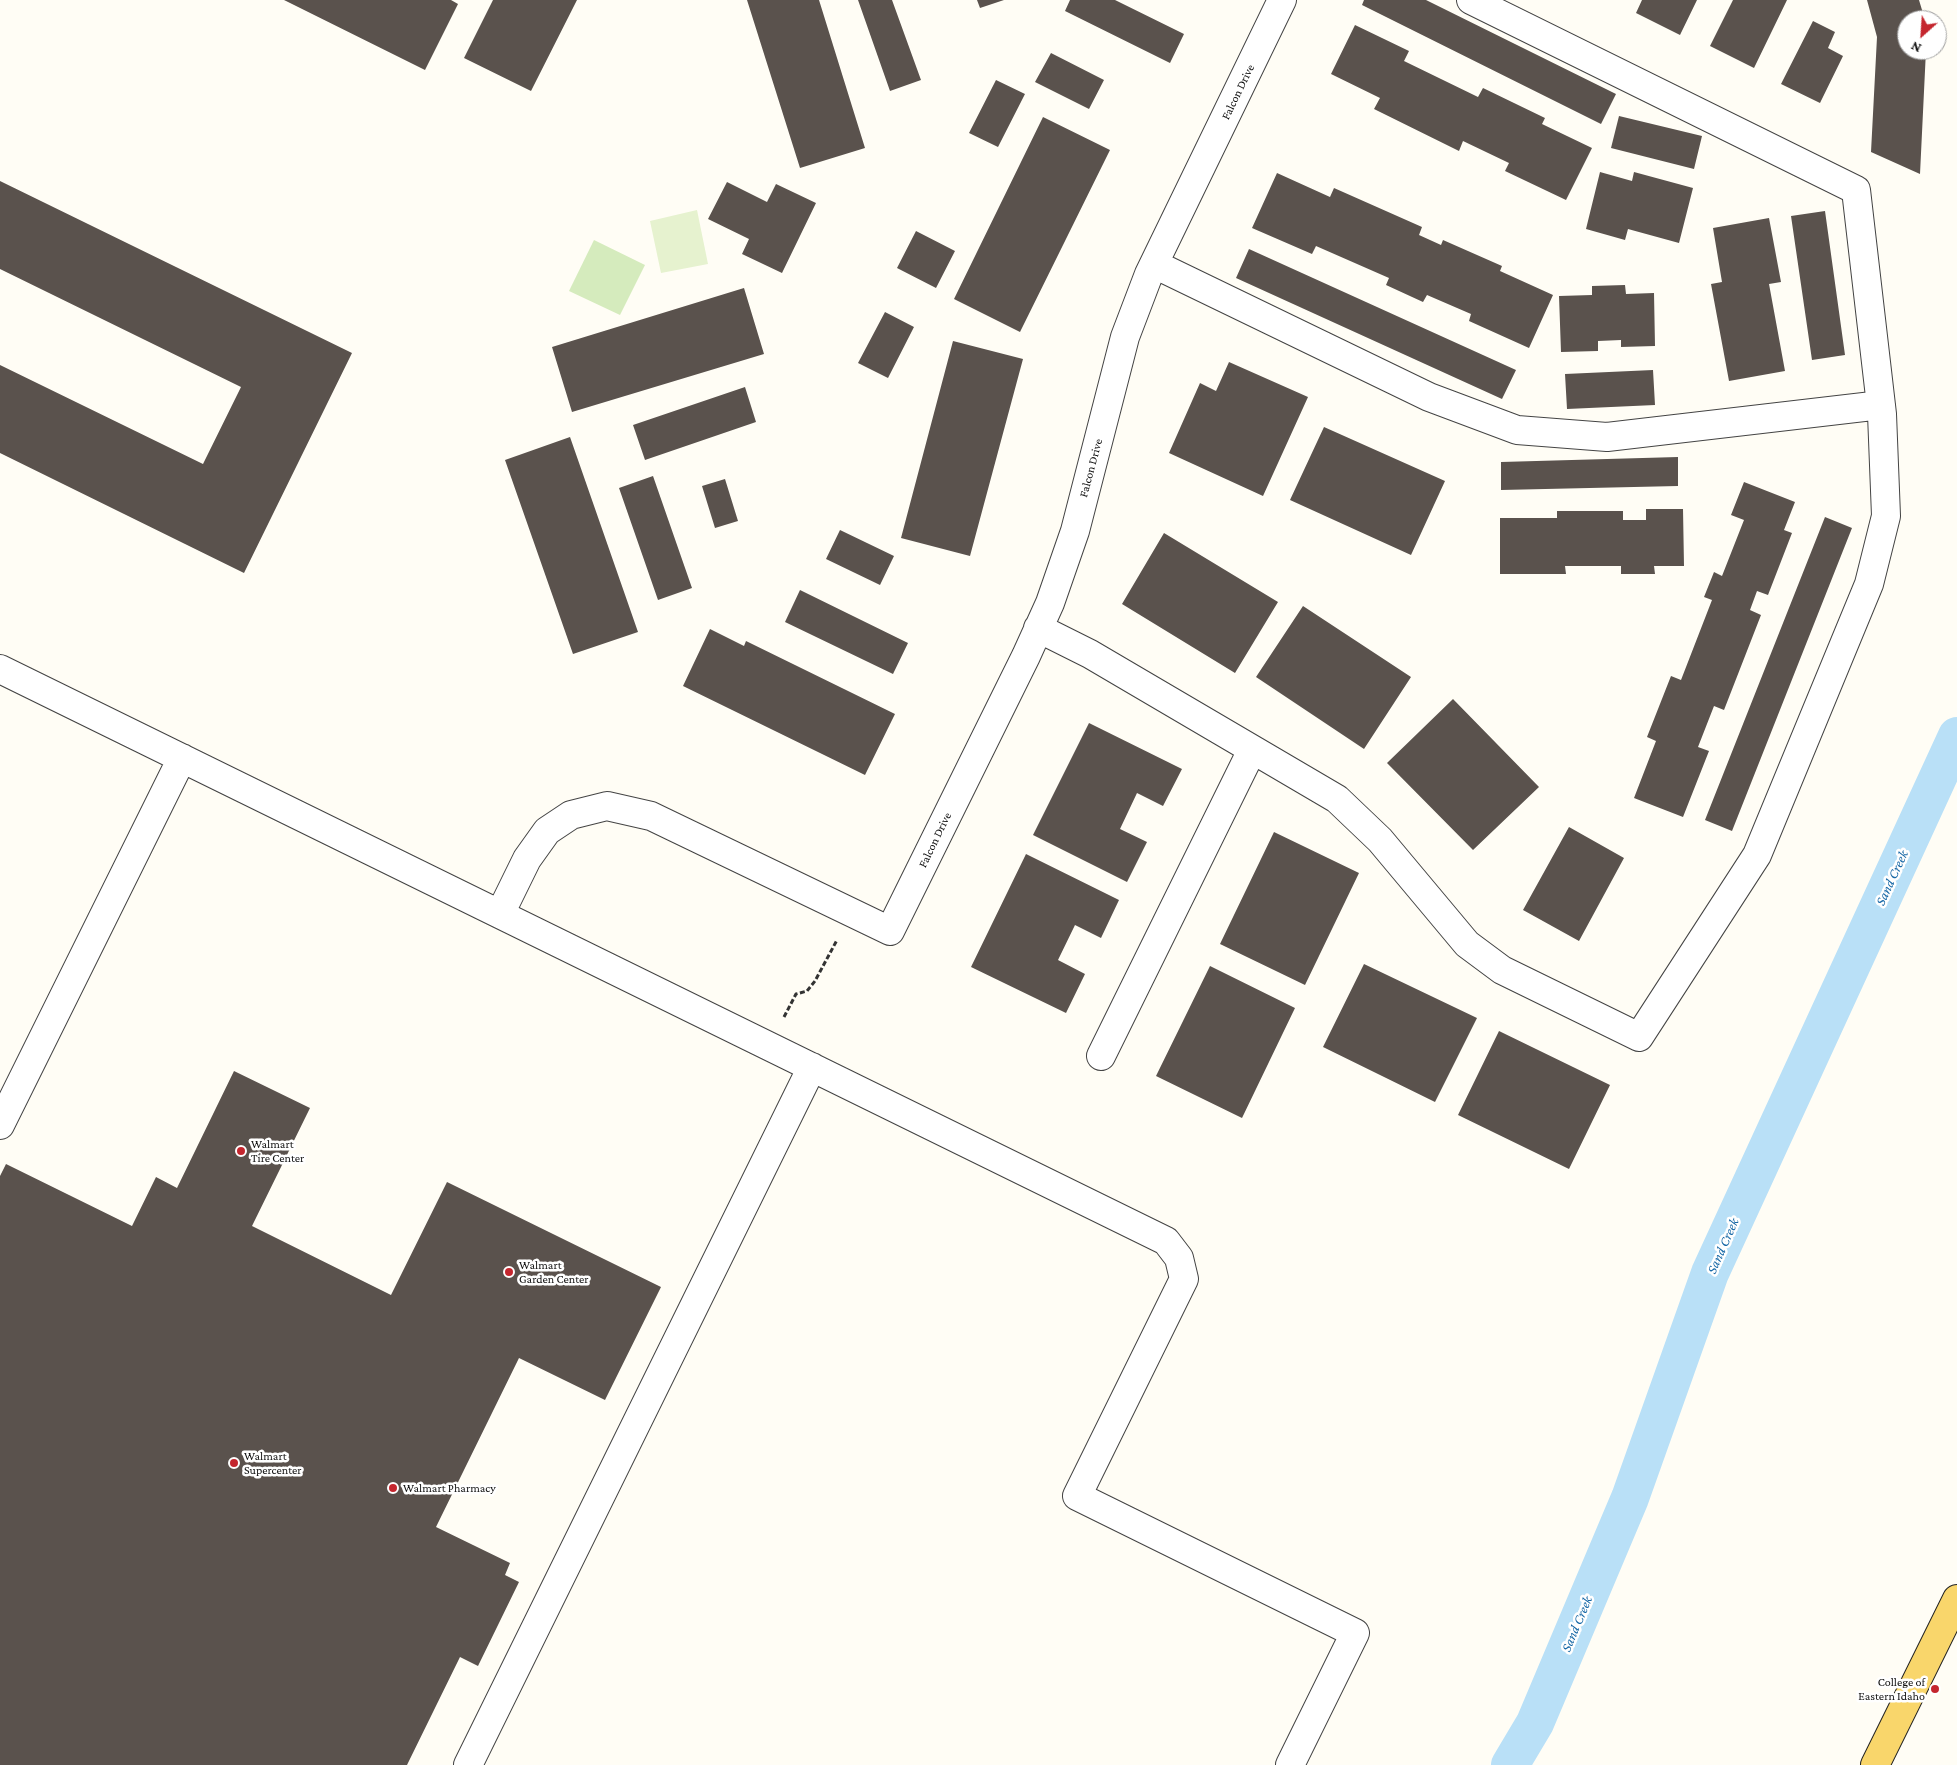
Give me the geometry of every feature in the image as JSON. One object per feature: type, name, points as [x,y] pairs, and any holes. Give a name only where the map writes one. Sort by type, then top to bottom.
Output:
[{"type":"main road","points":[[1875,1765],[1957,1599]]},
{"type":"street","name":"Falcon Drive","points":[[500,914],[528,859],[548,831],[571,815],[607,806],[651,816],[890,931],[1026,656],[1050,603],[1075,530],[1125,337],[1154,264],[1282,0]]},
{"type":"street","points":[[1038,628],[1090,654],[1337,799],[1380,840],[1474,950],[1502,970],[1639,1037],[1757,855],[1868,584],[1886,516],[1881,405],[1856,190],[1471,0]]},
{"type":"street","points":[[1154,264],[1429,397],[1517,430],[1607,436],[1881,405]]},
{"type":"street","points":[[0,669],[1166,1241],[1179,1258],[1184,1279],[1077,1496],[1355,1633],[1290,1765]]},
{"type":"street","points":[[1101,1056],[1252,750]]},
{"type":"street","points":[[0,1125],[182,758]]},
{"type":"street","points":[[468,1765],[812,1067]]},
{"type":"path","points":[[783,1018],[796,994],[807,991],[815,981],[838,938]]},
{"type":"green space","points":[[697,210],[708,264],[661,273],[650,221]]},
{"type":"green space","points":[[594,240],[645,265],[620,315],[569,291]]},
{"type":"building","points":[[284,0],[451,0],[458,4],[425,70]]},
{"type":"building","points":[[493,0],[577,0],[531,91],[464,58]]},
{"type":"building","points":[[747,0],[819,0],[865,148],[800,168]]},
{"type":"building","points":[[858,0],[892,0],[921,80],[890,91]]},
{"type":"building","points":[[977,0],[1004,0],[980,8]]},
{"type":"building","points":[[1070,0],[1115,0],[1184,34],[1170,63],[1065,11]]},
{"type":"building","points":[[1364,0],[1426,0],[1616,94],[1601,124],[1362,5]]},
{"type":"building","points":[[1642,0],[1697,0],[1680,35],[1636,13]]},
{"type":"building","points":[[1733,0],[1787,0],[1754,68],[1710,46]]},
{"type":"building","points":[[1867,0],[1919,0],[1922,10],[1897,10],[1897,60],[1926,60],[1920,174],[1871,152],[1877,37]]},
{"type":"building","points":[[1813,21],[1835,32],[1828,48],[1843,56],[1820,103],[1781,84]]},
{"type":"building","points":[[1355,25],[1409,51],[1404,61],[1478,97],[1483,88],[1545,118],[1542,124],[1592,148],[1566,200],[1505,171],[1509,163],[1463,141],[1459,151],[1374,109],[1380,98],[1331,74]]},
{"type":"building","points":[[1051,53],[1104,80],[1089,109],[1035,82]]},
{"type":"building","points":[[996,80],[1025,94],[998,147],[969,133]]},
{"type":"building","points":[[1619,116],[1702,136],[1694,169],[1611,148]]},
{"type":"building","points":[[1043,117],[1110,150],[1020,332],[954,299]]},
{"type":"building","points":[[1600,172],[1632,181],[1634,172],[1693,188],[1679,243],[1628,229],[1625,240],[1586,229]]},
{"type":"building","points":[[1277,173],[1330,197],[1334,188],[1422,227],[1419,235],[1441,245],[1443,240],[1502,266],[1500,271],[1553,295],[1529,348],[1469,321],[1471,314],[1427,295],[1423,302],[1386,285],[1389,278],[1316,246],[1312,254],[1252,228]]},
{"type":"building","points":[[0,181],[352,353],[244,573],[0,453],[0,365],[203,464],[241,387],[0,269]]},
{"type":"building","points":[[727,182],[767,202],[776,184],[816,203],[782,273],[742,254],[749,239],[708,219]]},
{"type":"building","points":[[1825,211],[1845,355],[1812,360],[1791,216]]},
{"type":"building","points":[[1769,218],[1781,282],[1769,284],[1785,371],[1729,381],[1711,284],[1722,282],[1713,228]]},
{"type":"building","points":[[916,231],[955,251],[936,288],[897,268]]},
{"type":"building","points":[[1249,249],[1516,370],[1502,399],[1236,278]]},
{"type":"building","points":[[1625,285],[1626,294],[1654,293],[1655,346],[1621,347],[1621,340],[1598,341],[1598,351],[1561,352],[1559,296],[1592,295],[1592,286]]},
{"type":"building","points":[[744,288],[764,354],[572,412],[552,347]]},
{"type":"building","points":[[885,312],[914,327],[888,378],[858,363]]},
{"type":"building","points":[[953,341],[1023,359],[970,556],[901,538]]},
{"type":"building","points":[[1229,362],[1308,397],[1263,496],[1169,453],[1200,383],[1216,391]]},
{"type":"building","points":[[1653,370],[1655,405],[1567,409],[1565,374]]},
{"type":"building","points":[[745,387],[756,422],[645,460],[633,425]]},
{"type":"building","points":[[1324,427],[1445,481],[1411,555],[1290,500]]},
{"type":"building","points":[[570,437],[638,632],[573,654],[505,460]]},
{"type":"building","points":[[1678,457],[1678,486],[1501,490],[1501,462]]},
{"type":"building","points":[[653,476],[692,588],[658,600],[619,488]]},
{"type":"building","points":[[725,479],[738,521],[715,528],[702,486]]},
{"type":"building","points":[[1744,482],[1795,502],[1784,530],[1792,533],[1768,595],[1757,591],[1750,610],[1761,615],[1724,710],[1714,706],[1698,747],[1709,751],[1683,817],[1634,798],[1656,741],[1647,737],[1671,676],[1681,680],[1712,600],[1704,597],[1714,572],[1722,576],[1744,520],[1731,515]]},
{"type":"building","points":[[1646,509],[1683,509],[1684,566],[1654,566],[1655,574],[1621,574],[1621,566],[1565,566],[1566,574],[1500,574],[1500,518],[1557,518],[1557,511],[1623,511],[1623,520],[1646,520]]},
{"type":"building","points":[[1825,517],[1852,528],[1732,831],[1705,820]]},
{"type":"building","points":[[840,530],[894,556],[880,585],[826,559]]},
{"type":"building","points":[[1164,533],[1278,602],[1235,673],[1122,604]]},
{"type":"building","points":[[800,590],[908,643],[893,674],[785,622]]},
{"type":"building","points":[[1303,606],[1411,677],[1364,749],[1256,677]]},
{"type":"building","points":[[710,629],[744,646],[746,641],[895,714],[865,775],[683,686]]},
{"type":"building","points":[[1453,699],[1539,787],[1473,850],[1387,763]]},
{"type":"building","points":[[1089,723],[1182,769],[1163,806],[1137,793],[1120,829],[1147,842],[1127,882],[1033,835]]},
{"type":"building","points":[[1569,827],[1624,858],[1579,941],[1523,910]]},
{"type":"building","points":[[1274,832],[1359,873],[1305,985],[1220,944]]},
{"type":"building","points":[[1026,854],[1119,900],[1101,938],[1075,925],[1058,960],[1085,974],[1066,1013],[971,967]]},
{"type":"building","points":[[1364,964],[1477,1018],[1435,1102],[1323,1047]]},
{"type":"building","points":[[1210,966],[1295,1008],[1242,1118],[1156,1076]]},
{"type":"building","points":[[1499,1031],[1610,1085],[1569,1169],[1458,1115]]},
{"type":"building","name":"Walmart Supercenter","points":[[234,1071],[310,1108],[252,1226],[391,1295],[447,1182],[661,1287],[605,1400],[519,1358],[436,1527],[510,1563],[505,1575],[519,1582],[478,1666],[460,1657],[407,1765],[0,1765],[0,1176],[6,1164],[132,1226],[156,1177],[177,1188]]},
{"type":"waterway","name":"Sand Creek","points":[[1510,1765],[1535,1723],[1630,1498],[1710,1273],[1957,736]]},
{"type":"place","name":"Walmart Tire Center","points":[[241,1151]]},
{"type":"place","name":"Walmart Garden Center","points":[[509,1272]]},
{"type":"place","name":"Walmart Supercenter","points":[[234,1463]]},
{"type":"place","name":"Walmart Pharmacy","points":[[393,1488]]},
{"type":"place","name":"College of Eastern Idaho","points":[[1935,1689]]}]
